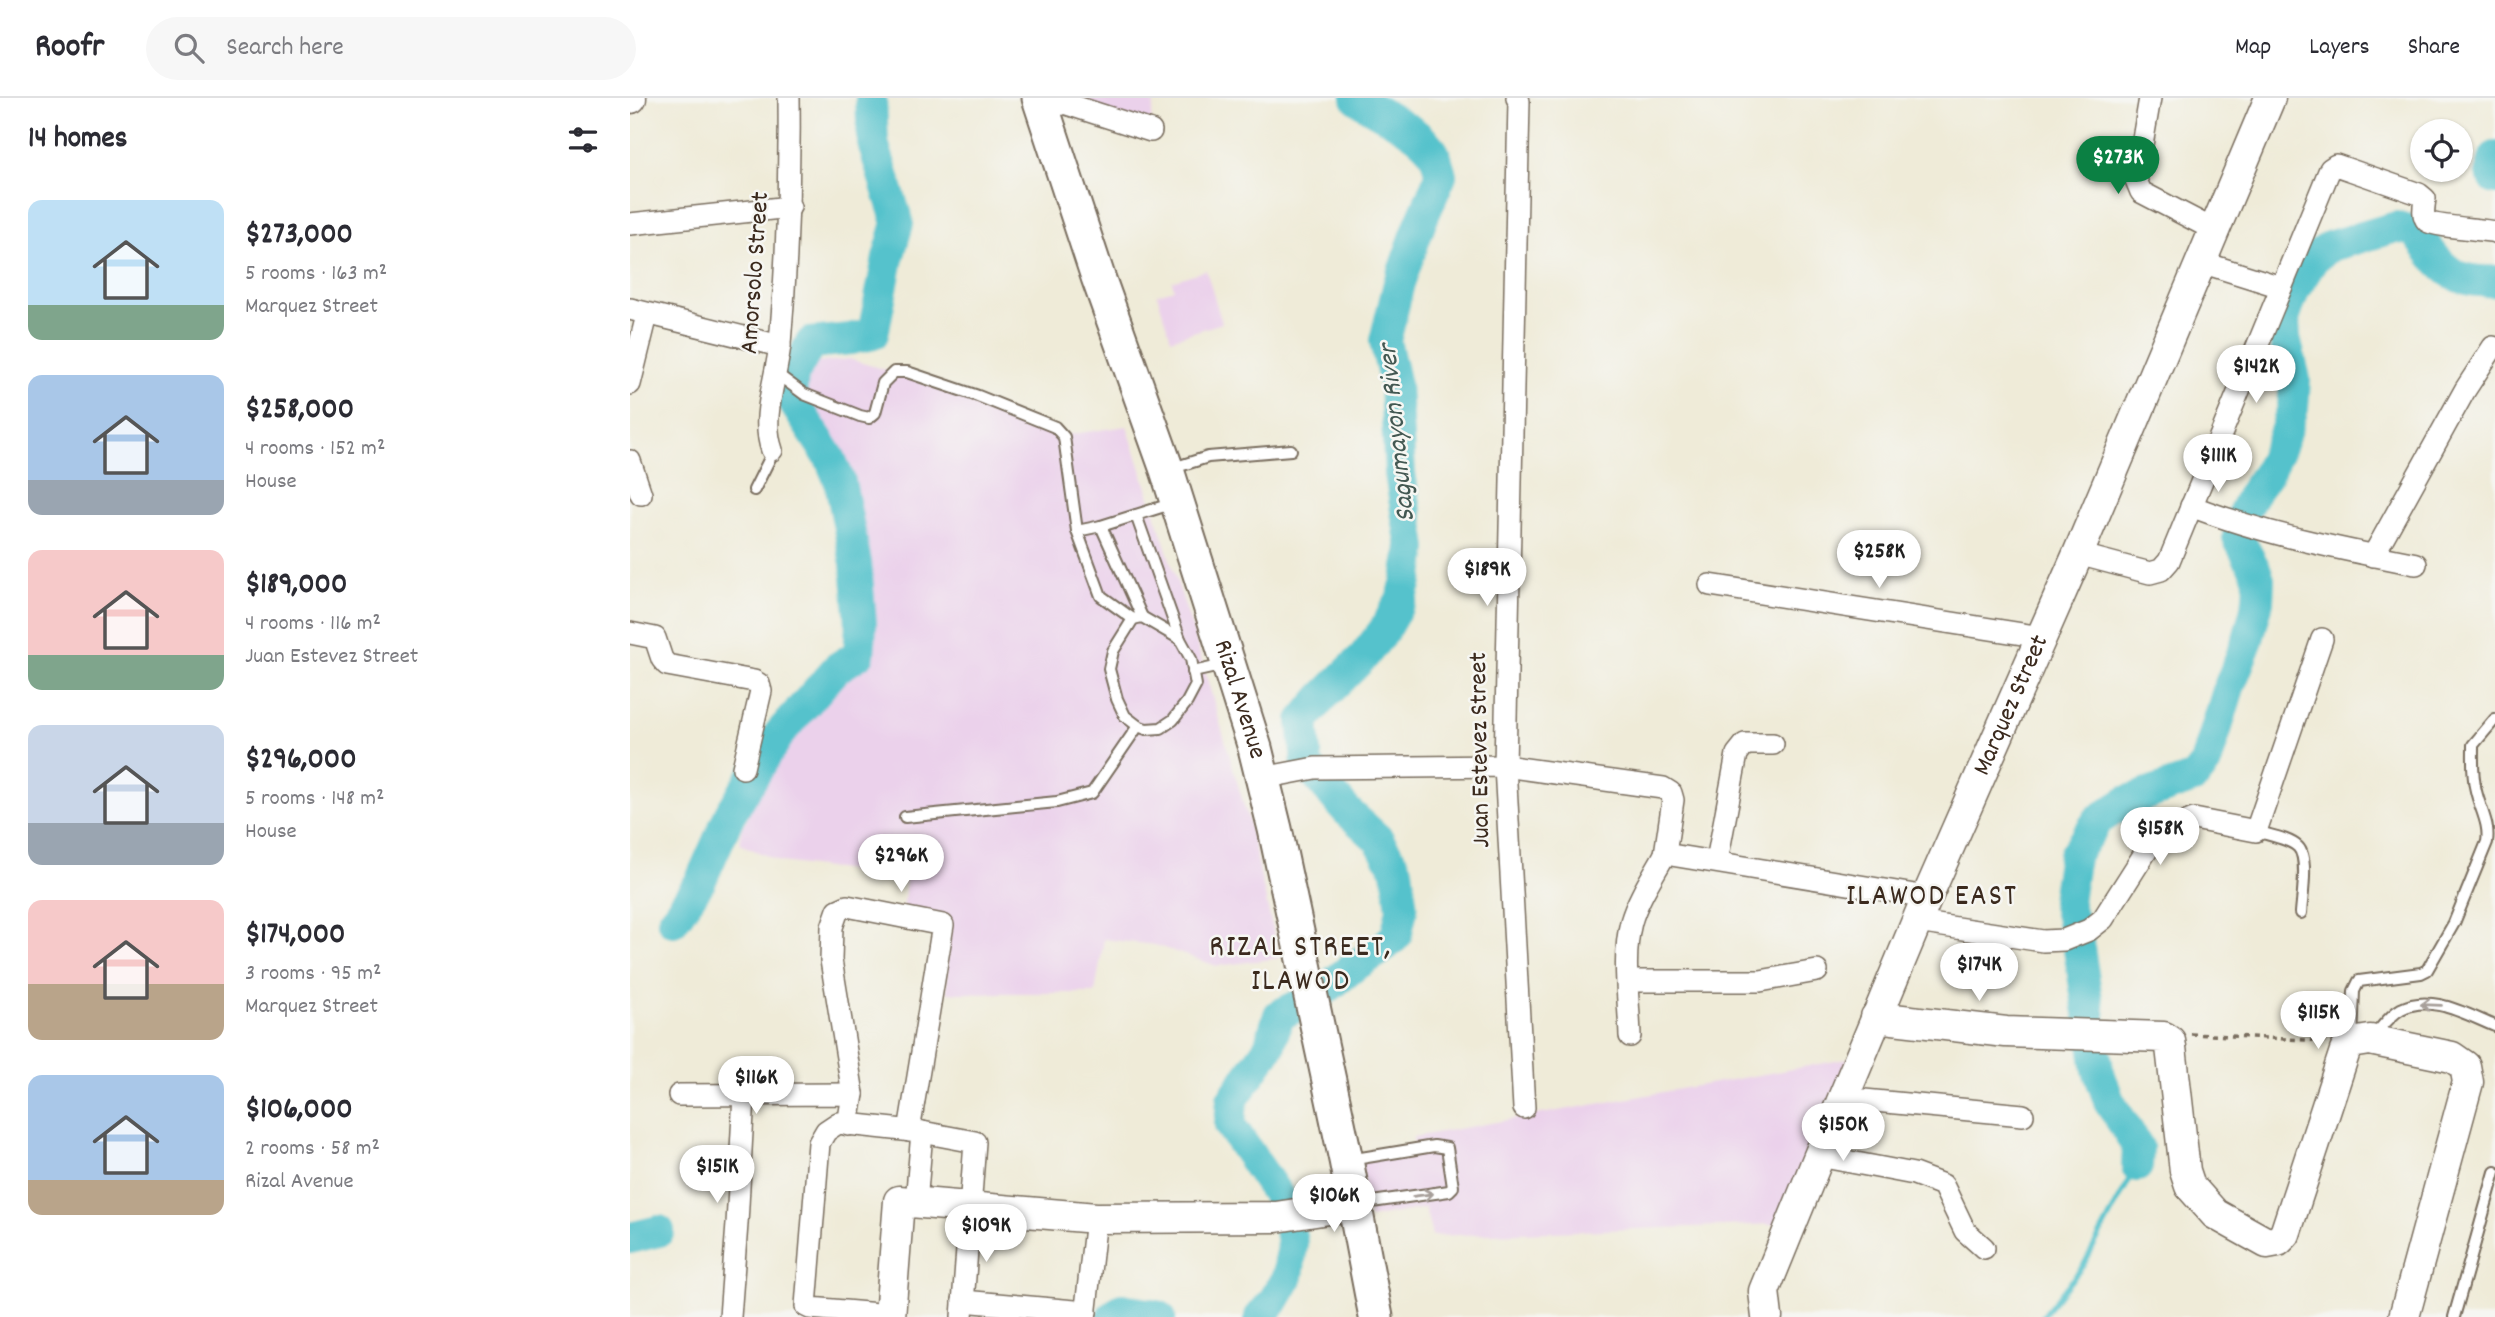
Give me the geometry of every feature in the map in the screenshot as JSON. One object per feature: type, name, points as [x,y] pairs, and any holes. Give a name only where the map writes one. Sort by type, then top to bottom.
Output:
[{"type":"main road","name":"Rizal Avenue","points":[[1045,102],[1098,277],[1167,470],[1246,714],[1278,775],[1306,978],[1346,1160],[1376,1317]]},
{"type":"street","name":"Amorsolo Street","points":[[772,450],[767,428],[782,378],[780,346],[790,207],[789,98]]},
{"type":"street","points":[[2150,98],[2136,180],[2138,187],[2141,192],[2214,230]]},
{"type":"street","name":"Marquez Street","points":[[1767,1317],[1764,1291],[1819,1156],[1922,910],[2078,554],[2270,98]]},
{"type":"street","name":"Juan Estevez Street","points":[[1521,99],[1504,766],[1524,1108]]},
{"type":"street","points":[[1045,102],[1064,103],[1151,131]]},
{"type":"street","points":[[2078,554],[2151,573],[2161,570],[2169,561],[2330,169],[2336,165],[2419,194],[2425,199],[2424,215],[2428,221],[2437,225],[2495,232]]},
{"type":"street","points":[[630,224],[790,207]]},
{"type":"street","points":[[2201,262],[2281,288]]},
{"type":"street","points":[[630,384],[639,312],[780,346]]},
{"type":"street","points":[[2373,555],[2465,390],[2491,359]]},
{"type":"street","points":[[630,461],[641,494]]},
{"type":"street","points":[[2192,506],[2320,545],[2416,564]]},
{"type":"street","points":[[1710,585],[2041,637]]},
{"type":"street","points":[[630,633],[655,638],[662,659],[667,665],[759,684],[761,691],[743,768]]},
{"type":"street","points":[[1665,854],[1717,861],[2043,942],[2064,940],[2090,930],[2104,919],[2152,842],[2166,830],[2194,819],[2256,831],[2322,639]]},
{"type":"street","points":[[1717,861],[1737,754],[1745,744],[1773,744]]},
{"type":"street","points":[[1278,775],[1315,768],[1504,766],[1662,788],[1671,793],[1673,800],[1665,854],[1642,894],[1631,922],[1628,946],[1630,1036]]},
{"type":"street","points":[[848,1125],[853,1094],[831,960],[832,927],[838,910],[848,906],[943,925],[916,1132],[916,1203]]},
{"type":"street","points":[[1628,981],[1760,981],[1817,971]]},
{"type":"street","points":[[1877,1017],[2007,1032],[2164,1037],[2170,1041],[2185,1171],[2190,1186],[2215,1214],[2267,1243],[2278,1241],[2285,1234],[2345,1051],[2361,1042],[2452,1057],[2465,1066],[2468,1082],[2404,1317]]},
{"type":"street","points":[[679,1095],[853,1094]]},
{"type":"street","points":[[730,1317],[744,1095]]},
{"type":"street","points":[[1843,1098],[2024,1115]]},
{"type":"street","points":[[1096,1218],[1085,1314],[962,1309],[969,1209],[975,1142],[916,1132],[838,1124],[826,1130],[819,1143],[806,1306],[890,1316],[897,1204],[903,1200],[969,1209],[1096,1218],[1290,1215],[1355,1205]]},
{"type":"street","points":[[1819,1156],[1914,1174],[1943,1185],[1965,1231],[1984,1248]]},
{"type":"lane","points":[[782,378],[804,394],[869,418],[875,414],[883,383],[894,372],[906,372],[978,396],[1055,427],[1064,437],[1077,531],[1101,596],[1180,639]]},
{"type":"lane","points":[[754,490],[772,450]]},
{"type":"lane","points":[[1167,470],[1208,457],[1291,450]]},
{"type":"lane","points":[[1077,531],[1177,502]]},
{"type":"lane","points":[[1136,515],[1180,639],[1191,659],[1196,685],[1173,720],[1161,728],[1146,729],[1125,716],[1109,670],[1113,651],[1138,618]]},
{"type":"lane","points":[[1101,526],[1138,618]]},
{"type":"lane","points":[[1193,672],[1229,664]]},
{"type":"lane","points":[[2361,1042],[2355,985],[2359,981],[2427,970],[2454,923],[2489,831],[2490,821],[2472,774],[2473,745],[2495,719]]},
{"type":"lane","points":[[905,817],[1057,802],[1092,793],[1138,726]]},
{"type":"lane","points":[[2256,831],[2296,845],[2302,853],[2304,864],[2301,913]]},
{"type":"lane","points":[[2361,1042],[2402,1008],[2424,1004],[2439,1004],[2495,1026]]},
{"type":"lane","points":[[1346,1160],[1434,1146],[1447,1148],[1453,1187],[1449,1191],[1355,1205]]},
{"type":"lane","points":[[2454,1317],[2495,1172]]},
{"type":"path","points":[[2164,1037],[2206,1033],[2361,1042]]},
{"type":"shaded area","points":[[1055,98],[1155,98],[1150,124]]},
{"type":"shaded area","points":[[1206,270],[1222,323],[1171,339],[1157,294],[1174,289],[1172,281]]},
{"type":"shaded area","points":[[849,359],[912,378],[1060,436],[1127,426],[1194,634],[1248,819],[1279,958],[1217,966],[1155,945],[1104,939],[1095,993],[947,993],[946,921],[903,915],[906,878],[781,862],[740,844],[741,830],[768,776],[817,694],[861,658],[862,548],[841,465],[803,399],[807,364]]},
{"type":"shaded area","points":[[1853,1058],[1778,1224],[1432,1236],[1425,1208],[1369,1218],[1361,1160],[1415,1149],[1413,1137]]},
{"type":"waterway","points":[[673,921],[700,882],[730,814],[780,733],[837,668],[859,654],[861,624],[856,563],[840,482],[830,458],[791,398],[793,375],[811,343],[873,334],[898,223],[873,143],[871,98]]},
{"type":"waterway","name":"Sagumayon River","points":[[1260,1317],[1273,1302],[1288,1276],[1292,1244],[1287,1209],[1230,1125],[1232,1100],[1269,1047],[1279,1015],[1316,997],[1353,967],[1380,950],[1396,936],[1402,909],[1397,870],[1378,839],[1347,811],[1307,765],[1303,721],[1364,656],[1384,630],[1401,600],[1412,548],[1400,473],[1395,385],[1385,341],[1399,283],[1441,175],[1435,154],[1424,141],[1357,98]]},
{"type":"waterway","points":[[2495,157],[2491,172],[2495,179]]},
{"type":"waterway","points":[[2137,1166],[2138,1147],[2109,1101],[2098,1070],[2078,942],[2067,901],[2074,855],[2098,820],[2128,801],[2194,778],[2206,763],[2258,601],[2259,579],[2238,538],[2241,518],[2252,495],[2268,472],[2293,408],[2295,379],[2285,339],[2284,319],[2294,290],[2314,258],[2331,246],[2396,227],[2415,231],[2439,262],[2456,275],[2479,281],[2495,281]]},
{"type":"waterway","points":[[2042,1317],[2083,1266],[2137,1166]]},
{"type":"waterway","points":[[630,1238],[659,1231]]},
{"type":"waterway","name":"Sagumayon River","points":[[1112,1317],[1122,1309],[1160,1317]]},
{"type":"district","name":"ILAWOD EAST","points":[[1932,898]]},
{"type":"district","name":"RIZAL STREET, ILAWOD","points":[[1301,966]]}]
